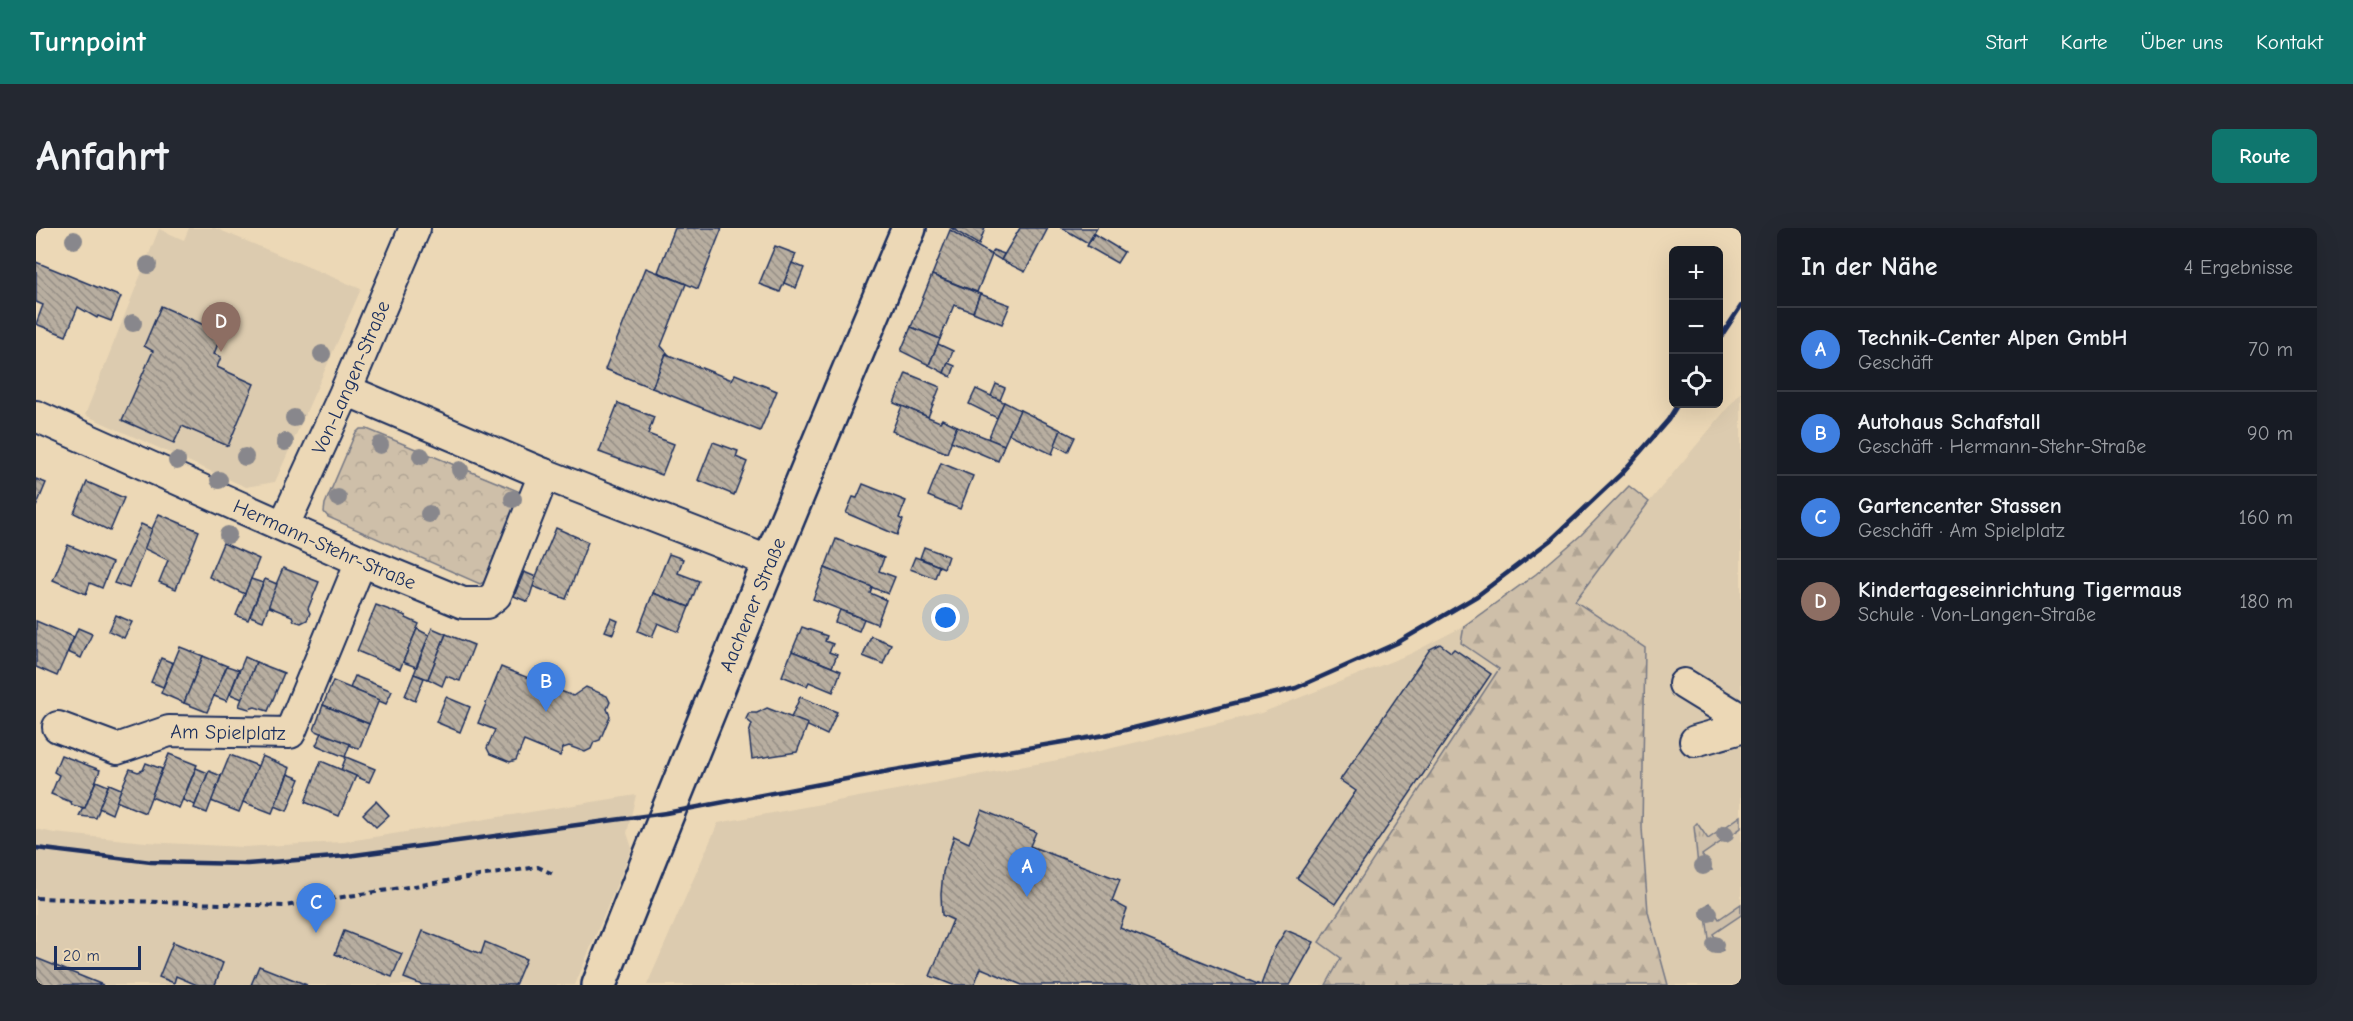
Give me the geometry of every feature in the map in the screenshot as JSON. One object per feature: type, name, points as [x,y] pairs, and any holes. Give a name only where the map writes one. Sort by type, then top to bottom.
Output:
[{"type":"street","name":"Von-Langen-Straße","points":[[284,525],[346,390],[415,228]]},
{"type":"street","name":"Aachener Straße","points":[[599,985],[768,561],[909,228]]},
{"type":"street","points":[[346,390],[544,474],[768,561]]},
{"type":"street","name":"Hermann-Stehr-Straße","points":[[36,416],[361,561],[463,603],[486,603],[496,595],[544,474]]},
{"type":"street","name":"Am Spielplatz","points":[[58,727],[117,749],[169,731],[290,733],[361,561]]},
{"type":"street","points":[[1683,684],[1741,719]]},
{"type":"street","points":[[1695,741],[1741,728]]},
{"type":"path","points":[[36,898],[284,906],[538,867],[555,875]]},
{"type":"shaded area","points":[[189,228],[215,228],[361,289],[275,482],[246,487],[85,415],[159,229],[184,240]]},
{"type":"shaded area","points":[[1741,392],[1741,985],[1668,985],[1648,912],[1642,828],[1645,648],[1575,601],[1649,502]]},
{"type":"shaded area","points":[[1464,626],[1461,643],[1499,669],[1319,941],[1341,958],[1326,985],[647,985],[718,823],[1074,757],[1261,713],[1410,654]]},
{"type":"shaded area","points":[[636,795],[627,833],[632,848],[575,985],[36,985],[36,829],[54,833],[146,842],[244,847],[343,842]]},
{"type":"green space","points":[[360,429],[367,429],[518,491],[520,495],[484,582],[480,584],[328,517],[324,512],[325,504],[355,434]]},
{"type":"green space","points":[[1629,486],[1649,502],[1575,601],[1645,648],[1642,828],[1648,912],[1668,985],[1326,985],[1341,958],[1319,942],[1499,669],[1461,643],[1464,626],[1536,574],[1581,535]]},
{"type":"green space","points":[[1741,816],[1741,828],[1702,855],[1712,870],[1703,872],[1698,866],[1694,826],[1697,823],[1708,839]]},
{"type":"green space","points":[[1709,903],[1719,919],[1741,904],[1741,915],[1713,934],[1723,950],[1719,951],[1710,947],[1705,908]]},
{"type":"building","points":[[675,228],[722,228],[698,289],[658,272]]},
{"type":"building","points":[[951,228],[985,228],[979,245]]},
{"type":"building","points":[[1020,228],[1048,228],[1025,272],[1001,260]]},
{"type":"building","points":[[1062,228],[1097,228],[1088,243]]},
{"type":"building","points":[[950,230],[992,255],[977,292],[932,275]]},
{"type":"building","points":[[1094,234],[1124,252],[1117,263],[1087,246]]},
{"type":"building","points":[[775,246],[796,254],[780,292],[759,284]]},
{"type":"building","points":[[993,250],[1004,254],[1001,260],[991,254]]},
{"type":"building","points":[[36,262],[121,297],[111,321],[98,316],[97,318],[78,307],[66,336],[36,324],[43,305],[36,302]]},
{"type":"building","points":[[792,263],[804,268],[796,288],[784,283]]},
{"type":"building","points":[[646,268],[686,284],[661,346],[669,355],[666,354],[652,388],[605,369]]},
{"type":"building","points":[[932,275],[980,294],[973,312],[954,305],[940,339],[911,327]]},
{"type":"building","points":[[980,294],[1010,305],[1002,324],[973,312]]},
{"type":"building","points":[[161,306],[222,333],[214,354],[221,357],[217,367],[254,384],[228,446],[182,426],[174,443],[122,420],[153,351],[144,346]]},
{"type":"building","points":[[911,327],[940,339],[929,365],[901,351]]},
{"type":"building","points":[[938,344],[953,351],[944,373],[929,365]]},
{"type":"building","points":[[666,354],[732,380],[735,374],[777,391],[760,431],[652,388]]},
{"type":"building","points":[[948,363],[955,366],[951,377],[944,373]]},
{"type":"building","points":[[906,373],[940,387],[928,417],[894,403]]},
{"type":"building","points":[[996,384],[1005,388],[1000,400],[991,396]]},
{"type":"building","points":[[976,389],[1004,402],[997,418],[969,404]]},
{"type":"building","points":[[1004,402],[1020,410],[1004,445],[988,439]]},
{"type":"building","points":[[618,403],[654,417],[648,434],[674,444],[662,475],[599,452]]},
{"type":"building","points":[[902,406],[940,422],[942,419],[957,426],[947,453],[892,431]]},
{"type":"building","points":[[1020,410],[1061,430],[1052,454],[1009,434]]},
{"type":"building","points":[[957,426],[1004,445],[998,461],[951,441]]},
{"type":"building","points":[[1061,430],[1075,437],[1068,452],[1055,445]]},
{"type":"building","points":[[713,442],[738,451],[736,457],[747,462],[734,495],[698,480]]},
{"type":"building","points":[[941,463],[973,476],[960,509],[928,496]]},
{"type":"building","points":[[36,479],[46,483],[36,507]]},
{"type":"building","points":[[87,482],[124,498],[110,531],[74,513]]},
{"type":"building","points":[[863,484],[906,501],[899,518],[903,520],[897,535],[846,513],[853,497],[857,498]]},
{"type":"building","points":[[159,514],[199,531],[176,589],[159,582],[168,560],[143,548]]},
{"type":"building","points":[[141,524],[152,529],[129,588],[114,583]]},
{"type":"building","points":[[556,528],[588,542],[566,599],[532,586]]},
{"type":"building","points":[[836,539],[884,558],[879,571],[895,577],[888,594],[825,568]]},
{"type":"building","points":[[223,543],[259,559],[245,594],[209,577]]},
{"type":"building","points":[[68,545],[112,563],[102,588],[90,583],[86,594],[53,580]]},
{"type":"building","points":[[924,547],[948,556],[944,568],[920,558]]},
{"type":"building","points":[[669,554],[683,559],[678,573],[699,581],[689,607],[653,593]]},
{"type":"building","points":[[915,557],[939,566],[935,578],[910,569]]},
{"type":"building","points":[[283,568],[319,582],[308,609],[310,613],[307,620],[301,623],[294,621],[292,616],[267,606]]},
{"type":"building","points":[[825,568],[872,587],[870,593],[886,600],[877,624],[813,599]]},
{"type":"building","points":[[524,572],[536,577],[528,602],[514,596]]},
{"type":"building","points":[[251,579],[263,583],[248,620],[236,615]]},
{"type":"building","points":[[265,579],[277,584],[263,621],[250,616]]},
{"type":"building","points":[[653,593],[689,607],[679,632],[658,623],[652,637],[638,631]]},
{"type":"building","points":[[376,605],[406,616],[419,624],[400,669],[357,651]]},
{"type":"building","points":[[840,610],[864,619],[859,631],[835,622]]},
{"type":"building","points":[[116,615],[132,622],[124,638],[109,631]]},
{"type":"building","points":[[611,618],[618,621],[613,634],[605,631]]},
{"type":"building","points":[[36,621],[74,637],[57,676],[36,667]]},
{"type":"building","points":[[802,627],[827,636],[825,641],[833,644],[829,652],[837,655],[832,667],[792,651]]},
{"type":"building","points":[[78,628],[92,634],[81,658],[68,652]]},
{"type":"building","points":[[432,628],[446,634],[428,679],[414,674]]},
{"type":"building","points":[[417,629],[429,635],[416,667],[403,662]]},
{"type":"building","points":[[446,634],[474,645],[460,681],[446,676],[442,686],[428,679]]},
{"type":"building","points":[[871,636],[891,644],[883,664],[863,656]]},
{"type":"building","points":[[1440,644],[1451,652],[1454,649],[1491,674],[1335,904],[1297,878],[1356,791],[1340,780],[1430,649]]},
{"type":"building","points":[[180,647],[203,656],[184,703],[161,693]]},
{"type":"building","points":[[792,651],[841,671],[833,692],[809,682],[807,686],[782,676]]},
{"type":"building","points":[[203,656],[227,666],[207,712],[184,703]]},
{"type":"building","points":[[245,657],[256,662],[242,699],[230,694]]},
{"type":"building","points":[[161,658],[173,663],[163,687],[151,682]]},
{"type":"building","points":[[256,662],[284,673],[268,711],[239,706]]},
{"type":"building","points":[[227,666],[239,670],[227,701],[214,696]]},
{"type":"building","points":[[501,667],[573,696],[586,687],[607,696],[610,702],[607,709],[610,716],[600,740],[594,742],[591,749],[585,752],[569,746],[563,748],[560,756],[524,741],[516,760],[510,762],[490,754],[487,748],[495,730],[478,723]]},
{"type":"building","points":[[414,674],[424,678],[415,701],[405,696]]},
{"type":"building","points":[[355,676],[392,691],[386,704],[350,688]]},
{"type":"building","points":[[333,681],[379,700],[369,724],[323,705]]},
{"type":"building","points":[[446,697],[470,707],[460,732],[436,722]]},
{"type":"building","points":[[800,697],[837,712],[827,735],[791,718]]},
{"type":"building","points":[[323,705],[369,724],[359,749],[314,730]]},
{"type":"building","points":[[767,708],[808,724],[797,752],[752,759],[749,733],[752,724],[746,719],[749,713],[757,713]]},
{"type":"building","points":[[322,733],[350,744],[345,757],[316,745]]},
{"type":"building","points":[[169,754],[197,765],[179,808],[151,797]]},
{"type":"building","points":[[61,755],[100,770],[85,808],[72,805],[71,802],[51,794],[59,775],[54,772]]},
{"type":"building","points":[[230,755],[258,766],[239,812],[211,801]]},
{"type":"building","points":[[262,756],[290,768],[272,813],[243,802]]},
{"type":"building","points":[[346,757],[375,769],[369,782],[341,770]]},
{"type":"building","points":[[321,761],[356,776],[339,816],[305,802]]},
{"type":"building","points":[[146,763],[162,769],[145,813],[116,801],[130,769],[138,772],[143,770]]},
{"type":"building","points":[[196,768],[208,773],[195,805],[183,800]]},
{"type":"building","points":[[209,771],[221,776],[207,813],[194,808]]},
{"type":"building","points":[[288,774],[300,779],[287,811],[275,806]]},
{"type":"building","points":[[96,781],[108,786],[96,818],[79,816],[85,808]]},
{"type":"building","points":[[109,784],[121,789],[112,814],[99,808]]},
{"type":"building","points":[[376,801],[389,815],[376,827],[363,814]]},
{"type":"building","points":[[982,810],[1036,832],[1030,846],[1120,880],[1112,901],[1127,909],[1120,928],[1260,985],[1022,985],[981,968],[974,985],[953,985],[930,976],[953,920],[942,915],[941,894],[943,872],[954,836],[969,843]]},
{"type":"building","points":[[1286,930],[1314,942],[1290,985],[1261,985],[1274,949]]},
{"type":"building","points":[[344,931],[402,954],[392,977],[335,954]]},
{"type":"building","points":[[423,931],[481,954],[485,942],[526,959],[515,985],[422,985],[404,978]]},
{"type":"building","points":[[173,942],[223,963],[215,985],[197,985],[176,976],[174,983],[159,977]]},
{"type":"building","points":[[36,958],[103,985],[36,985]]},
{"type":"building","points":[[259,966],[307,985],[251,985]]},
{"type":"railway","points":[[1723,333],[1741,306]]},
{"type":"railway","points":[[36,848],[151,862],[247,864],[347,856],[666,813],[889,771],[1105,735],[1296,688],[1397,643],[1477,596],[1552,539],[1621,474],[1668,420],[1676,408]]},
{"type":"place","name":"Kindertageseinrichtung Tigermaus","points":[[221,352]]},
{"type":"place","name":"Autohaus Schafstall","points":[[546,712]]},
{"type":"place","name":"Technik-Center Alpen GmbH","points":[[1027,897]]},
{"type":"place","name":"Gartencenter Stassen","points":[[316,933]]}]
